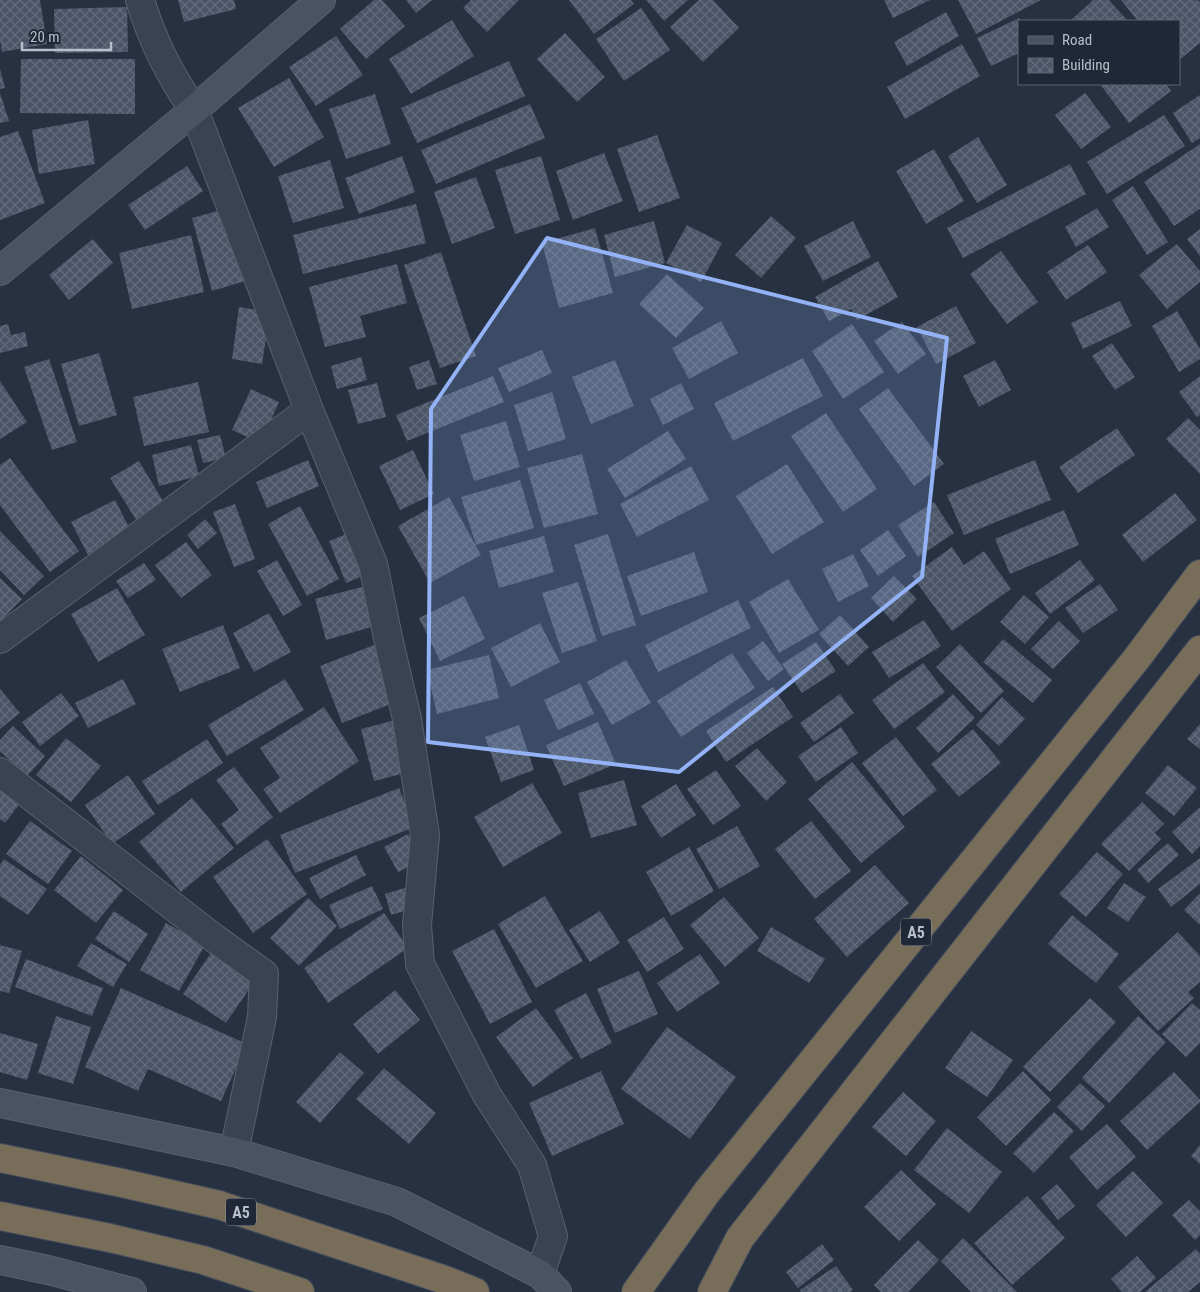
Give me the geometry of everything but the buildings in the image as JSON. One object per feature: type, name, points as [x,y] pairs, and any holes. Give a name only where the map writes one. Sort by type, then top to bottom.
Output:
[{"type":"highway","name":"A5","points":[[636,1292],[707,1192],[1136,658],[1200,574]]},
{"type":"highway","points":[[712,1292],[740,1238],[1200,650]]},
{"type":"highway","name":"A5","points":[[0,1158],[219,1205],[445,1280],[475,1292]]},
{"type":"highway","points":[[0,1216],[110,1238],[203,1260],[300,1292]]},
{"type":"street","points":[[0,1103],[234,1152],[396,1202],[548,1283],[553,1236],[532,1165],[487,1095],[420,964],[417,925],[425,835],[407,719],[373,564],[309,410],[194,110],[178,88],[164,62],[140,0]]},
{"type":"street","points":[[0,272],[194,110],[321,0]]},
{"type":"street","points":[[0,639],[309,410]]},
{"type":"street","points":[[0,772],[214,938],[264,974],[262,1017],[234,1152]]},
{"type":"street","points":[[0,1260],[48,1270],[132,1292]]},
{"type":"highlighted area","points":[[547,238],[947,338],[922,577],[679,772],[428,742],[431,409]]}]
